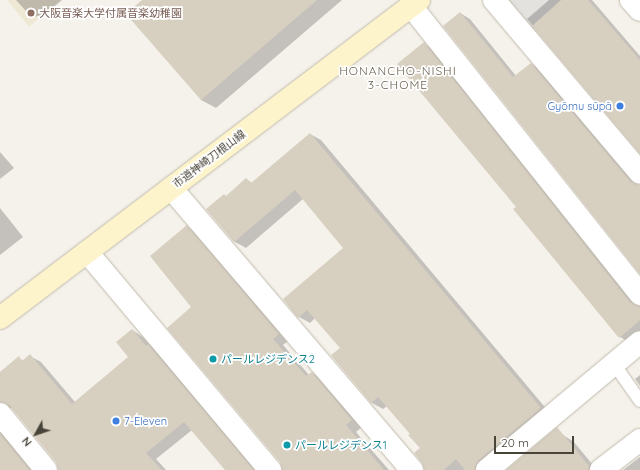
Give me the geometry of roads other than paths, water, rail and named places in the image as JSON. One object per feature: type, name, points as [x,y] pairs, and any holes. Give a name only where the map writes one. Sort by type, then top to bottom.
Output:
[{"type":"street","points":[[494,0],[640,173]]},
{"type":"street","points":[[631,0],[640,10]]},
{"type":"street","points":[[415,3],[640,294]]},
{"type":"street","name":"市道神崎刀根山線","points":[[0,318],[415,3]]},
{"type":"street","points":[[171,188],[412,470]]},
{"type":"street","points":[[87,252],[270,470]]},
{"type":"street","points":[[487,470],[640,342]]},
{"type":"street","points":[[0,414],[46,470]]},
{"type":"street","points":[[601,470],[640,440]]},
{"type":"lane","points":[[614,364],[640,401]]},
{"type":"place","name":"大阪音楽大学付属音楽幼稚園","points":[[31,13]]},
{"type":"place","name":"Gyōmu sūpā","points":[[620,106]]},
{"type":"place","name":"パールレジデンス2","points":[[213,359]]},
{"type":"place","name":"7-Eleven","points":[[116,421]]},
{"type":"place","name":"パールレジデンス1","points":[[287,445]]},
{"type":"district","name":"HONANCHO-NISHI 3-CHOME","points":[[398,78]]}]
